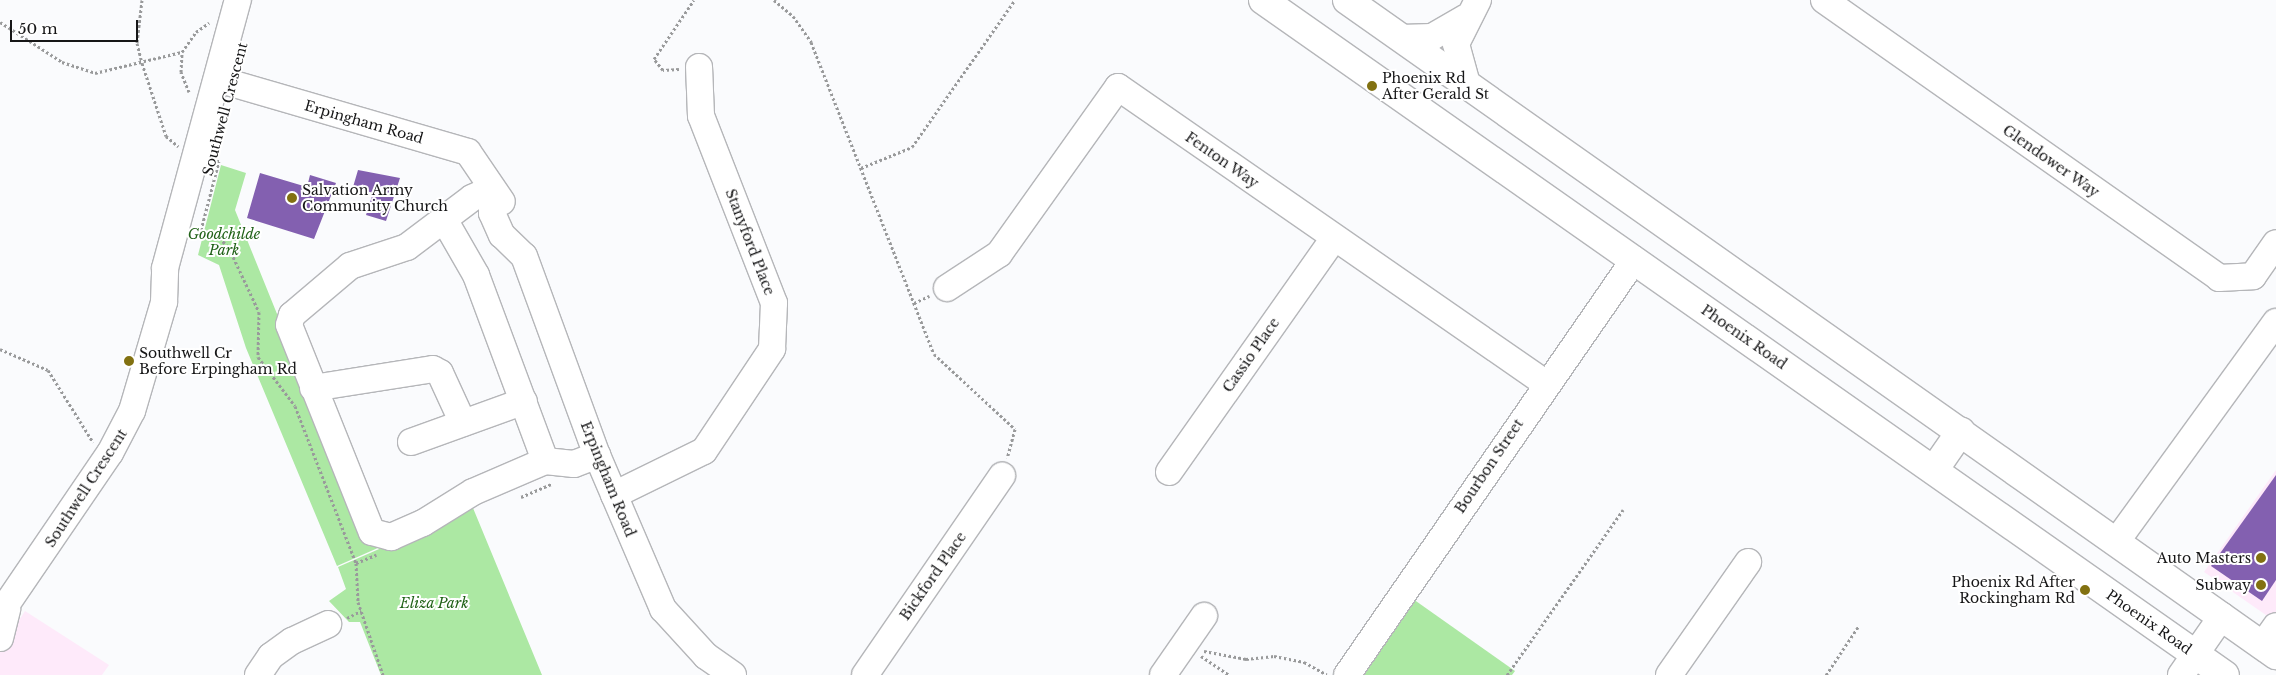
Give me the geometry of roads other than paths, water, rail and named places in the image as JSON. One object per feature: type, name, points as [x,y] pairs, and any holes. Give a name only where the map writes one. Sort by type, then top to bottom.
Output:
[{"type":"main road","name":"Phoenix Road","points":[[1263,0],[1934,470],[2188,665],[2225,675]]},
{"type":"main road","points":[[1347,0],[2222,616],[2271,642]]},
{"type":"main road","points":[[1934,470],[1961,432]]},
{"type":"street","name":"Southwell Crescent","points":[[225,81],[238,0]]},
{"type":"street","name":"Southwell Crescent","points":[[2,624],[110,453],[132,411],[164,302],[165,268],[203,158],[225,81],[253,0]]},
{"type":"street","name":"Glendower Way","points":[[1824,0],[2219,278],[2253,276],[2276,243]]},
{"type":"street","points":[[1401,38],[1432,37],[1472,8]]},
{"type":"street","points":[[1467,84],[1456,54],[1472,8]]},
{"type":"street","name":"Stanyford Place","points":[[614,495],[704,451],[772,349],[774,303],[701,116],[700,67]]},
{"type":"street","name":"Erpingham Road","points":[[225,81],[468,152],[492,189],[492,213],[502,236],[524,256],[597,455],[663,608],[706,656],[733,675]]},
{"type":"street","name":"Fenton Way","points":[[947,288],[999,254],[1118,87],[1545,383]]},
{"type":"street","name":"Southwell Crescent","points":[[164,302],[181,274],[197,229],[203,158]]},
{"type":"street","points":[[492,189],[472,198],[445,221],[407,247],[350,266],[292,316],[289,325],[313,388],[372,532],[383,537],[424,523],[473,492],[545,461],[574,464],[597,455]]},
{"type":"street","points":[[445,221],[476,275],[545,461]]},
{"type":"street","name":"Cassio Place","points":[[1169,472],[1334,238]]},
{"type":"street","name":"Bourbon Street","points":[[1347,675],[1545,383],[1634,260]]},
{"type":"street","points":[[2116,542],[2276,322]]},
{"type":"street","points":[[313,388],[433,369],[440,372],[463,423]]},
{"type":"street","points":[[411,442],[524,401]]},
{"type":"street","name":"Bickford Place","points":[[865,675],[1002,476]]},
{"type":"street","points":[[1669,675],[1748,562]]},
{"type":"street","points":[[1163,675],[1204,616]]},
{"type":"street","points":[[2188,665],[2222,616]]},
{"type":"street","points":[[258,675],[278,651],[328,624]]},
{"type":"place","name":"Phoenix Rd After Gerald St","points":[[1372,86]]},
{"type":"place","name":"Salvation Army Community Church","points":[[292,198]]},
{"type":"place","name":"Southwell Cr Before Erpingham Rd","points":[[129,361]]},
{"type":"place","name":"Auto Masters","points":[[2261,558]]},
{"type":"place","name":"Subway","points":[[2261,585]]},
{"type":"place","name":"Phoenix Rd After Rockingham Rd","points":[[2085,590]]},
{"type":"park label","name":"Goodchilde Park","points":[[224,242]]},
{"type":"park label","name":"Eliza Park","points":[[434,603]]}]
